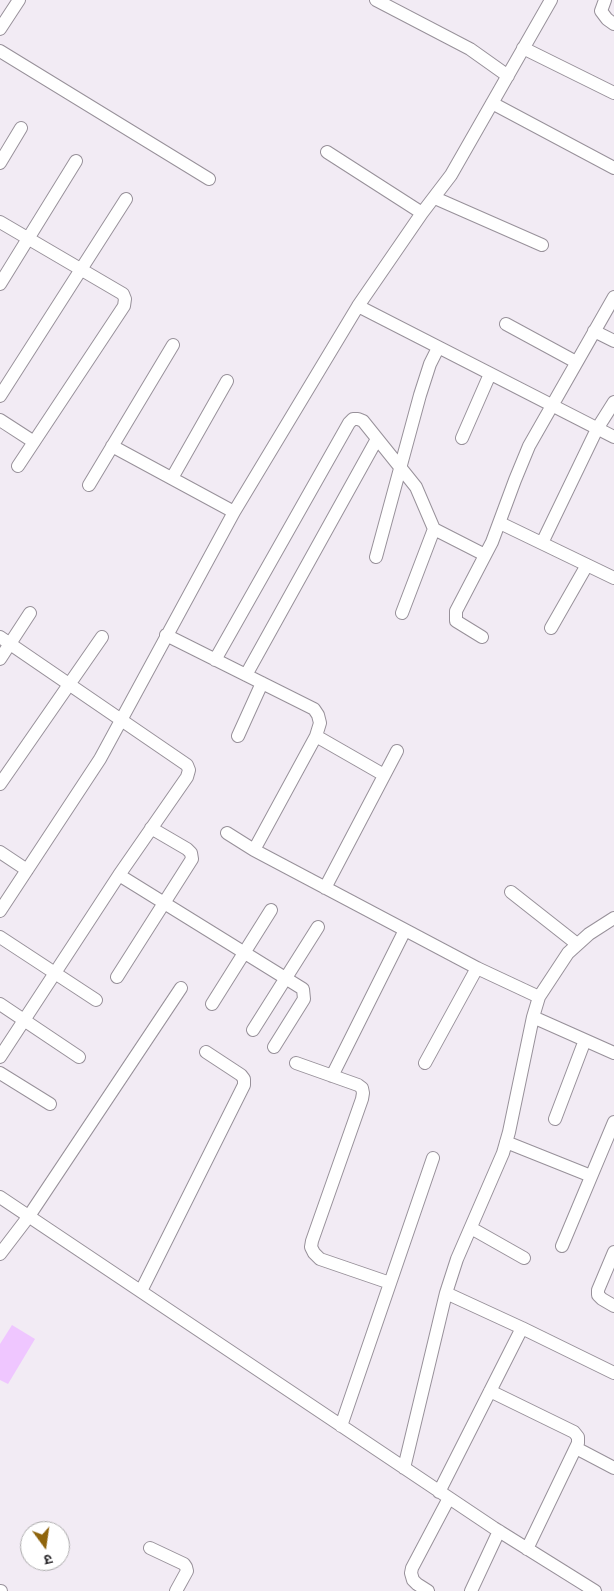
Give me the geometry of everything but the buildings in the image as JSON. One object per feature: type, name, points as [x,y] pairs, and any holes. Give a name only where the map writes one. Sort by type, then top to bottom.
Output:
[{"type":"street","points":[[0,29],[19,0]]},
{"type":"street","points":[[376,0],[470,50],[508,76]]},
{"type":"street","points":[[0,911],[100,759],[234,512],[358,306],[422,213],[452,175],[551,0]]},
{"type":"street","points":[[605,0],[601,11],[614,24]]},
{"type":"street","points":[[523,48],[614,93]]},
{"type":"street","points":[[0,50],[208,180]]},
{"type":"street","points":[[492,103],[614,168]]},
{"type":"street","points":[[0,163],[21,128]]},
{"type":"street","points":[[327,152],[422,213]]},
{"type":"street","points":[[0,284],[76,162]]},
{"type":"street","points":[[435,198],[542,245]]},
{"type":"street","points":[[0,396],[126,199]]},
{"type":"street","points":[[0,222],[123,294],[125,299],[124,306],[18,466]]},
{"type":"street","points":[[482,637],[459,625],[456,621],[456,611],[486,555],[500,523],[521,463],[551,405],[614,297]]},
{"type":"street","points":[[358,306],[614,438]]},
{"type":"street","points":[[506,324],[576,362]]},
{"type":"street","points":[[594,331],[614,341]]},
{"type":"street","points":[[89,485],[173,345]]},
{"type":"street","points":[[376,557],[426,377],[438,348]]},
{"type":"street","points":[[462,438],[490,374]]},
{"type":"street","points":[[172,478],[227,381]]},
{"type":"street","points":[[542,543],[597,429],[614,402]]},
{"type":"street","points":[[215,660],[353,419],[363,421],[416,487],[434,529],[486,555]]},
{"type":"street","points":[[0,420],[34,442]]},
{"type":"street","points":[[246,675],[377,439]]},
{"type":"street","points":[[112,446],[234,512]]},
{"type":"street","points":[[500,523],[587,565],[612,572]]},
{"type":"street","points":[[402,613],[434,529]]},
{"type":"street","points":[[551,628],[587,565]]},
{"type":"street","points":[[0,659],[5,640],[30,613]]},
{"type":"street","points":[[166,635],[314,709],[318,715],[320,723],[316,736],[254,850]]},
{"type":"street","points":[[0,784],[102,637]]},
{"type":"street","points":[[0,1057],[119,875],[187,778],[189,770],[184,762],[5,640]]},
{"type":"street","points":[[238,736],[262,683]]},
{"type":"street","points":[[316,736],[384,775]]},
{"type":"street","points":[[325,888],[397,751]]},
{"type":"street","points":[[117,977],[192,859],[190,853],[151,828]]},
{"type":"street","points":[[226,833],[254,850],[477,968],[539,997]]},
{"type":"street","points":[[0,852],[27,870]]},
{"type":"street","points":[[119,875],[303,989],[304,999],[274,1046]]},
{"type":"street","points":[[511,892],[577,944]]},
{"type":"street","points":[[212,1004],[271,910]]},
{"type":"street","points":[[404,1468],[446,1293],[457,1259],[503,1153],[539,997],[561,962],[577,944],[588,934],[614,918]]},
{"type":"street","points":[[253,1030],[318,927]]},
{"type":"street","points":[[332,1076],[405,930]]},
{"type":"street","points":[[0,936],[96,1000]]},
{"type":"street","points":[[425,1063],[477,968]]},
{"type":"street","points":[[0,1254],[28,1216],[181,988]]},
{"type":"street","points":[[0,1004],[79,1057]]},
{"type":"street","points":[[533,1017],[614,1053]]},
{"type":"street","points":[[555,1119],[585,1040]]},
{"type":"street","points":[[140,1291],[244,1084],[244,1079],[241,1075],[206,1052]]},
{"type":"street","points":[[296,1063],[362,1088],[362,1100],[312,1241],[314,1253],[320,1259],[390,1282]]},
{"type":"street","points":[[0,1072],[50,1104]]},
{"type":"street","points":[[562,1246],[614,1122]]},
{"type":"street","points":[[506,1142],[591,1176]]},
{"type":"street","points":[[342,1426],[433,1158]]},
{"type":"street","points":[[0,1196],[498,1531],[595,1591]]},
{"type":"street","points":[[471,1228],[524,1258]]},
{"type":"street","points":[[614,1252],[598,1290],[598,1295],[614,1306]]},
{"type":"street","points":[[446,1293],[614,1372]]},
{"type":"street","points":[[428,1591],[413,1580],[412,1568],[490,1391],[522,1328]]},
{"type":"street","points":[[490,1391],[574,1432],[578,1437],[576,1448],[527,1549]]},
{"type":"street","points":[[576,1448],[614,1468]]},
{"type":"street","points":[[471,1591],[498,1531]]},
{"type":"street","points":[[150,1548],[184,1564],[186,1567],[187,1571],[176,1591]]}]
